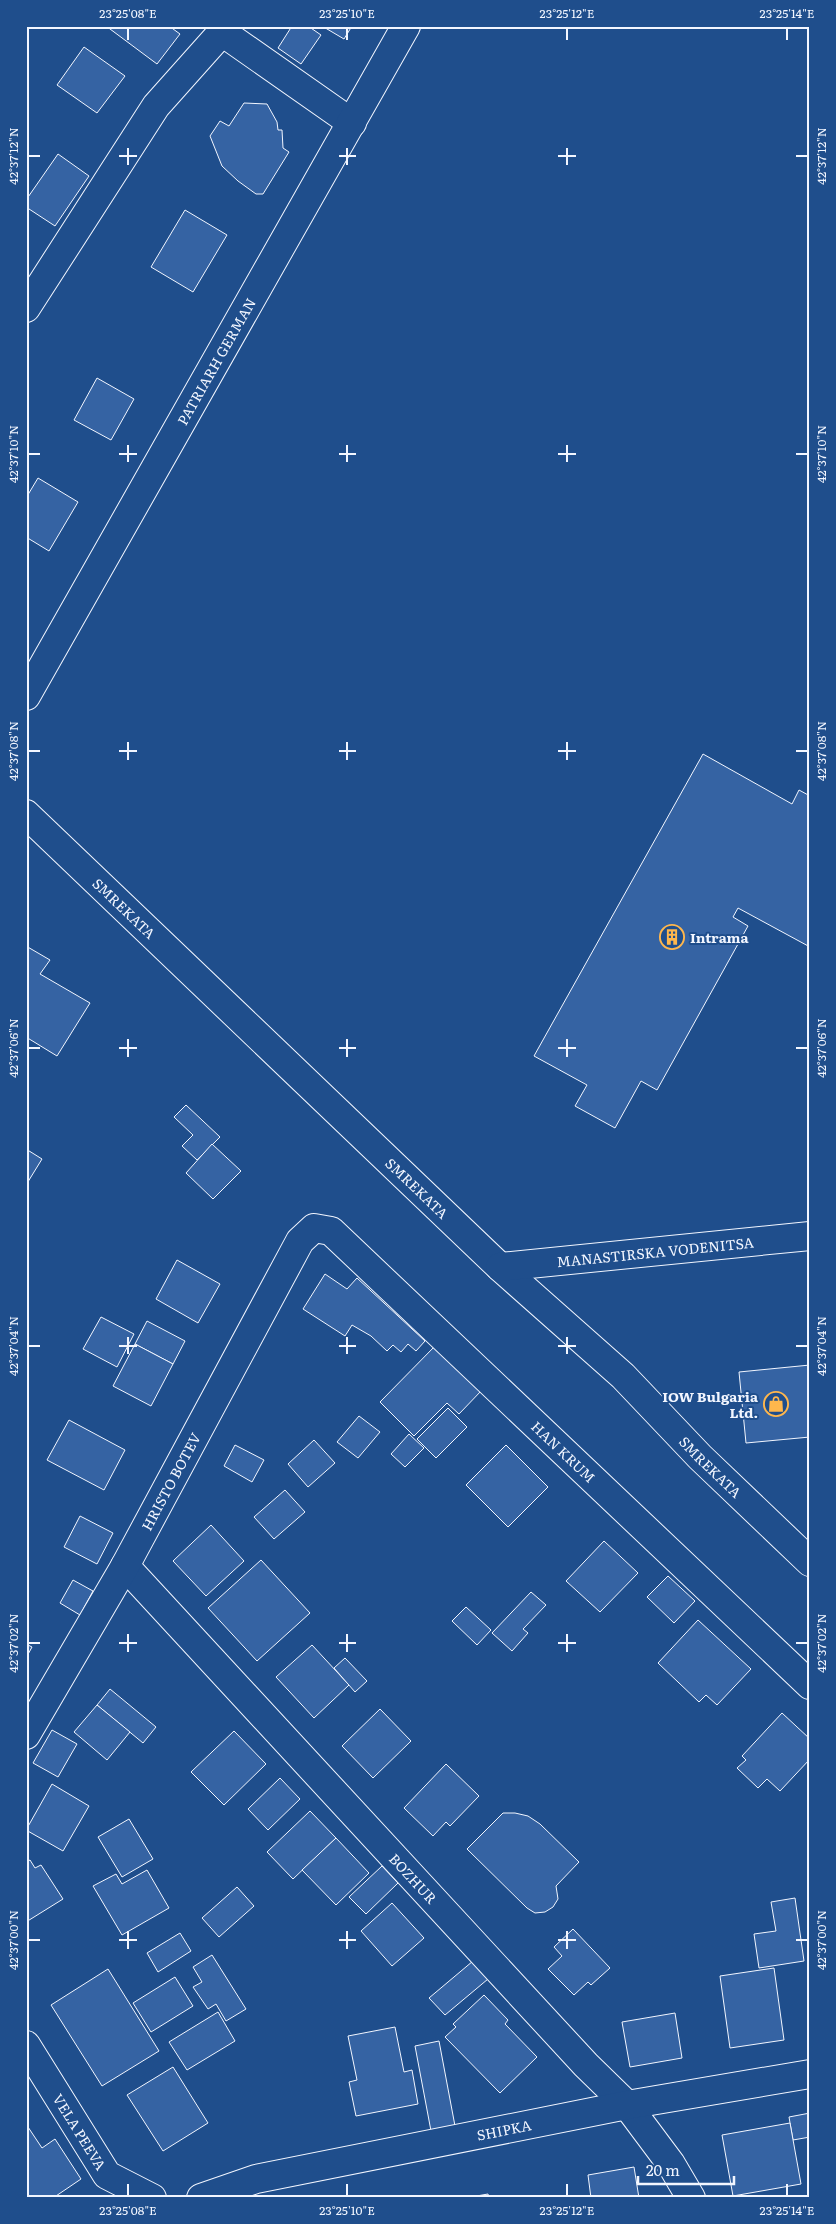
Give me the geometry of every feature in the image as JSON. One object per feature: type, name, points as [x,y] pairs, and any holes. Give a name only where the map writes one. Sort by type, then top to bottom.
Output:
[{"type":"street","name":"PATRIARH GERMAN","points":[[26,696],[406,26]]},
{"type":"street","points":[[26,308],[156,106],[224,29],[352,122]]},
{"type":"street","name":"SMREKATA","points":[[26,814],[500,1267],[623,1376],[700,1457],[810,1562]]},
{"type":"street","name":"HRISTO BOTEV","points":[[26,1735],[125,1566],[300,1240],[314,1228]]},
{"type":"street","name":"HAN KRUM","points":[[314,1228],[331,1231],[810,1685]]},
{"type":"street","name":"MANASTIRSKA VODENITSA","points":[[500,1267],[810,1236]]},
{"type":"street","name":"BOZHUR","points":[[125,1566],[586,2065],[627,2105],[670,2164],[691,2198]]},
{"type":"street","name":"VELA PEEVA","points":[[26,2045],[106,2176],[152,2198]]},
{"type":"street","name":"SHIPKA","points":[[201,2198],[256,2179],[627,2105],[810,2074]]},
{"type":"building","points":[[106,26],[169,26],[180,34],[157,64]]},
{"type":"building","points":[[292,26],[308,26],[321,35],[301,64],[278,48]]},
{"type":"building","points":[[322,26],[352,26],[344,39]]},
{"type":"building","points":[[84,47],[125,76],[97,113],[57,85]]},
{"type":"building","points":[[244,103],[267,104],[277,122],[278,130],[282,130],[283,148],[289,152],[263,194],[256,194],[222,166],[210,136],[220,121],[229,126]]},
{"type":"building","points":[[58,154],[89,176],[55,226],[26,207],[26,200]]},
{"type":"building","points":[[185,210],[227,235],[193,292],[151,267]]},
{"type":"building","points":[[97,378],[134,399],[111,440],[74,420]]},
{"type":"building","points":[[38,478],[78,502],[49,551],[26,537],[26,498]]},
{"type":"building","name":"Intrama","points":[[703,754],[792,804],[799,790],[810,796],[810,947],[738,908],[733,917],[748,926],[657,1090],[641,1081],[615,1128],[575,1106],[587,1085],[534,1056]]},
{"type":"building","points":[[26,946],[50,960],[40,974],[90,1003],[57,1056],[26,1037]]},
{"type":"building","points":[[186,1105],[220,1137],[197,1160],[182,1146],[193,1135],[174,1117]]},
{"type":"building","points":[[212,1144],[241,1171],[213,1199],[186,1173]]},
{"type":"building","points":[[26,1149],[42,1159],[26,1185]]},
{"type":"building","points":[[177,1260],[220,1284],[198,1323],[156,1299]]},
{"type":"building","points":[[325,1274],[347,1289],[357,1278],[425,1341],[416,1351],[408,1344],[401,1352],[393,1345],[387,1351],[371,1336],[352,1325],[345,1336],[303,1309]]},
{"type":"building","points":[[101,1317],[134,1334],[117,1367],[83,1349]]},
{"type":"building","points":[[147,1321],[185,1341],[173,1364],[135,1344]]},
{"type":"building","points":[[135,1344],[173,1364],[151,1406],[113,1386]]},
{"type":"building","points":[[436,1345],[482,1390],[459,1414],[447,1403],[414,1436],[380,1402]]},
{"type":"building","name":"IOW Bulgaria Ltd.","points":[[810,1365],[810,1437],[746,1443],[739,1372]]},
{"type":"building","points":[[448,1408],[467,1427],[436,1458],[417,1439]]},
{"type":"building","points":[[359,1416],[380,1432],[358,1458],[337,1442]]},
{"type":"building","points":[[69,1420],[125,1450],[104,1490],[47,1460]]},
{"type":"building","points":[[409,1434],[424,1448],[405,1467],[391,1454]]},
{"type":"building","points":[[314,1440],[335,1463],[308,1487],[288,1464]]},
{"type":"building","points":[[235,1445],[264,1460],[252,1482],[224,1466]]},
{"type":"building","points":[[506,1445],[548,1487],[508,1527],[466,1485]]},
{"type":"building","points":[[285,1490],[305,1512],[274,1539],[254,1517]]},
{"type":"building","points":[[80,1516],[113,1533],[97,1564],[64,1547]]},
{"type":"building","points":[[211,1525],[244,1561],[206,1596],[173,1561]]},
{"type":"building","points":[[604,1541],[638,1573],[600,1612],[566,1581]]},
{"type":"building","points":[[261,1560],[310,1613],[257,1661],[208,1608]]},
{"type":"building","points":[[668,1576],[695,1601],[674,1623],[647,1597]]},
{"type":"building","points":[[73,1580],[93,1591],[80,1615],[60,1603]]},
{"type":"building","points":[[531,1592],[546,1605],[523,1629],[528,1633],[512,1651],[492,1633]]},
{"type":"building","points":[[466,1607],[491,1630],[477,1645],[452,1621]]},
{"type":"building","points":[[698,1620],[751,1669],[717,1705],[706,1695],[699,1702],[658,1663]]},
{"type":"building","points":[[26,1644],[32,1647],[26,1658]]},
{"type":"building","points":[[312,1645],[349,1685],[314,1718],[276,1677]]},
{"type":"building","points":[[345,1658],[367,1681],[355,1692],[334,1668]]},
{"type":"building","points":[[110,1689],[156,1727],[143,1743],[97,1705]]},
{"type":"building","points":[[97,1705],[130,1732],[107,1760],[74,1732]]},
{"type":"building","points":[[380,1709],[411,1741],[373,1778],[342,1746]]},
{"type":"building","points":[[782,1713],[810,1739],[810,1759],[780,1791],[767,1779],[758,1788],[737,1768],[746,1760],[742,1756]]},
{"type":"building","points":[[52,1730],[77,1744],[58,1777],[33,1763]]},
{"type":"building","points":[[234,1731],[266,1764],[224,1805],[191,1772]]},
{"type":"building","points":[[446,1764],[479,1796],[450,1826],[446,1822],[433,1836],[404,1808]]},
{"type":"building","points":[[280,1778],[300,1799],[268,1830],[248,1809]]},
{"type":"building","points":[[52,1784],[89,1806],[63,1851],[26,1830]]},
{"type":"building","points":[[310,1811],[336,1838],[293,1879],[267,1852]]},
{"type":"building","points":[[503,1813],[528,1816],[540,1824],[579,1862],[556,1886],[558,1899],[553,1907],[545,1912],[535,1913],[527,1908],[467,1849]]},
{"type":"building","points":[[129,1819],[153,1859],[122,1877],[98,1837]]},
{"type":"building","points":[[336,1838],[369,1873],[336,1905],[302,1870]]},
{"type":"building","points":[[30,1860],[35,1868],[41,1865],[63,1899],[26,1922],[26,1862]]},
{"type":"building","points":[[382,1866],[398,1883],[366,1914],[349,1897]]},
{"type":"building","points":[[147,1870],[169,1908],[122,1935],[93,1886],[116,1874],[122,1884]]},
{"type":"building","points":[[237,1887],[254,1906],[219,1937],[202,1918]]},
{"type":"building","points":[[795,1898],[804,1961],[759,1968],[754,1934],[776,1931],[771,1902]]},
{"type":"building","points":[[392,1903],[424,1938],[392,1966],[361,1931]]},
{"type":"building","points":[[573,1929],[610,1968],[591,1985],[588,1982],[574,1995],[548,1969],[562,1956],[554,1947]]},
{"type":"building","points":[[180,1933],[191,1951],[158,1972],[147,1953]]},
{"type":"building","points":[[212,1955],[246,2009],[226,2021],[216,2004],[208,2009],[193,1987],[202,1982],[193,1967]]},
{"type":"building","points":[[473,1961],[488,1979],[445,2015],[429,1998]]},
{"type":"building","points":[[774,1968],[784,2040],[730,2048],[720,1976]]},
{"type":"building","points":[[108,1969],[159,2051],[102,2086],[51,2005]]},
{"type":"building","points":[[175,1977],[193,2006],[151,2032],[133,2003]]},
{"type":"building","points":[[484,1995],[508,2020],[505,2024],[537,2057],[500,2093],[445,2037],[456,2027],[453,2024]]},
{"type":"building","points":[[218,2012],[235,2041],[187,2070],[169,2042]]},
{"type":"building","points":[[675,2013],[682,2058],[630,2067],[622,2022]]},
{"type":"building","points":[[395,2027],[404,2072],[412,2070],[418,2104],[356,2116],[349,2082],[357,2080],[348,2036]]},
{"type":"building","points":[[439,2041],[455,2126],[431,2131],[415,2046]]},
{"type":"building","points":[[173,2067],[208,2123],[163,2151],[127,2095]]},
{"type":"building","points":[[810,2113],[810,2137],[793,2140],[789,2117]]},
{"type":"building","points":[[790,2123],[801,2184],[733,2196],[722,2135]]},
{"type":"building","points":[[26,2124],[42,2148],[55,2139],[81,2179],[53,2198],[26,2198]]},
{"type":"building","points":[[634,2167],[639,2198],[591,2198],[588,2175]]},
{"type":"building","points":[[488,2194],[489,2198],[465,2198]]},
{"type":"place","name":"Intrama","points":[[672,937]]},
{"type":"place","name":"IOW Bulgaria Ltd.","points":[[776,1404]]}]
